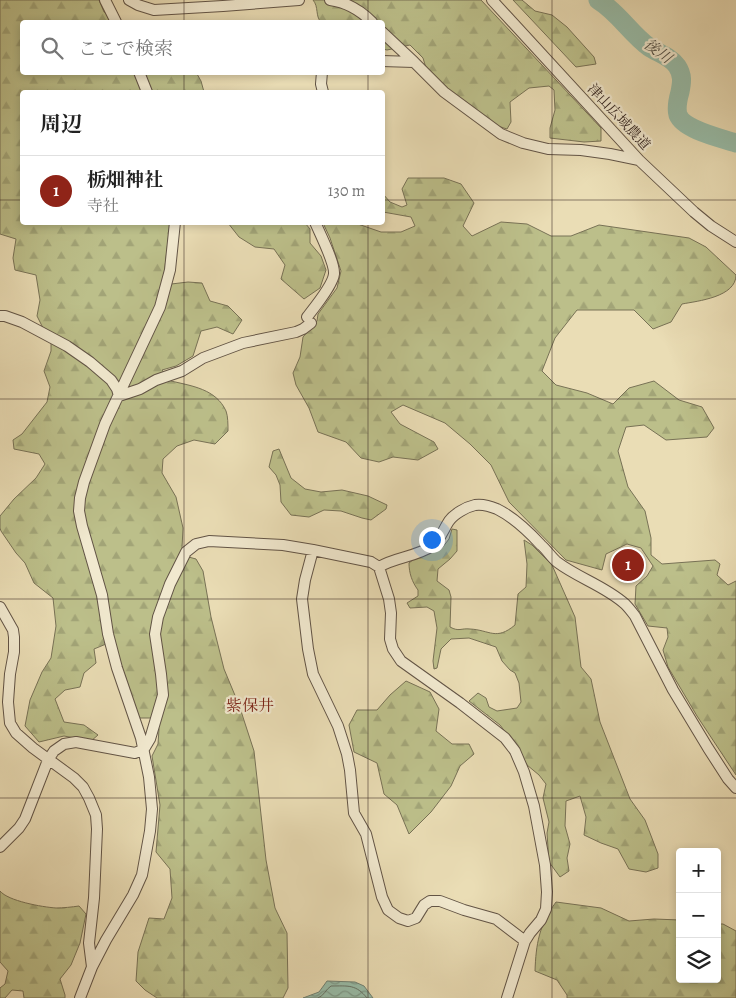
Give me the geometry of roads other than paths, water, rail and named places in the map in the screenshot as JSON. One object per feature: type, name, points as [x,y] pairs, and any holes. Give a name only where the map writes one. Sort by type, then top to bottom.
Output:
[{"type":"street","points":[[105,0],[115,20]]},
{"type":"street","points":[[129,0],[154,10],[205,8],[299,0]]},
{"type":"street","points":[[330,0],[348,4],[370,20]]},
{"type":"street","name":"津山広域農道","points":[[492,0],[639,160],[710,226],[736,242]]},
{"type":"street","points":[[385,35],[444,92],[501,134],[523,143],[548,149],[581,150],[639,160]]},
{"type":"street","points":[[385,61],[414,62]]},
{"type":"street","points":[[140,75],[146,90]]},
{"type":"street","points":[[322,75],[322,90]]},
{"type":"street","points":[[80,998],[92,967],[133,895],[142,875],[152,809],[144,749],[117,668],[108,634],[102,595],[79,511],[80,498],[95,448],[105,424],[160,307],[170,270],[175,225]]},
{"type":"street","points":[[118,396],[182,371],[215,353],[243,343],[303,329],[334,276],[334,267],[316,225]]},
{"type":"street","points":[[0,316],[22,322],[67,346],[112,380],[117,389],[118,396]]},
{"type":"street","points":[[379,567],[387,562],[417,553],[432,546],[440,538],[450,520],[461,511],[473,505],[496,508],[511,518],[540,543],[556,561],[614,596],[635,616],[673,690],[708,748],[736,788]]},
{"type":"street","points":[[0,847],[19,828],[25,819],[48,760],[54,751],[64,744],[76,742],[135,753],[144,749],[150,739],[163,695],[155,634],[158,617],[170,584],[186,552],[196,544],[209,541],[283,545],[371,562],[379,567],[389,599],[390,639],[393,649],[401,661],[505,738],[516,752],[524,772],[534,806],[545,865],[546,909],[541,920],[525,941],[507,998]]},
{"type":"street","points":[[314,550],[305,580],[302,599],[313,674],[338,726],[347,754],[354,813],[366,834],[382,897],[388,910],[399,918],[408,921],[416,918],[424,905],[430,901],[440,901],[496,919],[525,941]]},
{"type":"street","points":[[0,607],[14,638],[8,702],[10,723],[16,733],[83,787],[90,798],[96,815],[94,898],[90,943],[92,967]]},
{"type":"water","points":[[327,981],[355,982],[364,986],[373,998],[303,998],[319,992]]},
{"type":"waterway","name":"後川","points":[[598,0],[612,10],[649,47],[668,58],[677,66],[682,79],[677,109],[678,115],[682,120],[687,125],[704,133],[736,143]]},
{"type":"place","name":"栃畑神社","points":[[628,565]]},
{"type":"district","name":"紫保井","points":[[250,706]]}]
